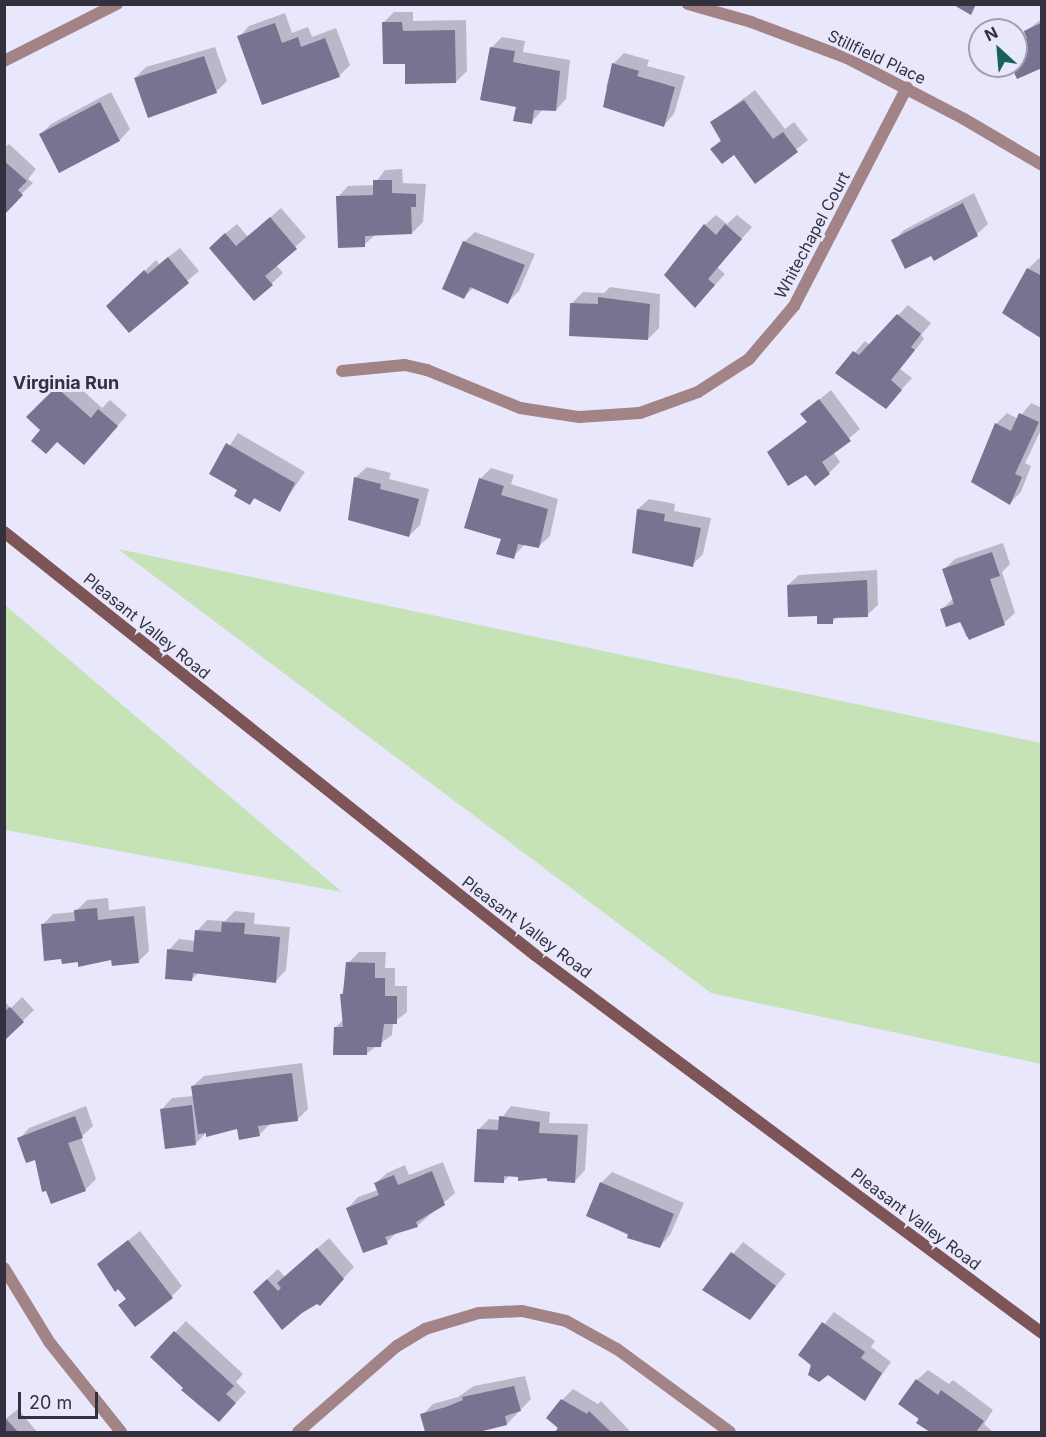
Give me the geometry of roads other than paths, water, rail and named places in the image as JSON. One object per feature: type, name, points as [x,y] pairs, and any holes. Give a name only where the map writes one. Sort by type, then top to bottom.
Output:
[{"type":"main road","name":"Pleasant Valley Road","points":[[4,532],[535,955],[1041,1333]]},
{"type":"street","points":[[4,61],[117,4]]},
{"type":"street","name":"Stillfield Place","points":[[688,4],[837,54],[906,87],[1041,165]]},
{"type":"street","name":"Whitechapel Court","points":[[342,371],[405,365],[427,370],[520,408],[579,417],[640,412],[698,392],[749,358],[794,306],[906,87]]},
{"type":"street","points":[[4,1268],[50,1343],[121,1432]]},
{"type":"street","points":[[298,1432],[397,1346],[425,1329],[479,1313],[522,1311],[566,1321],[617,1349],[730,1432]]},
{"type":"district","name":"Virginia Run","points":[[66,383]]}]
